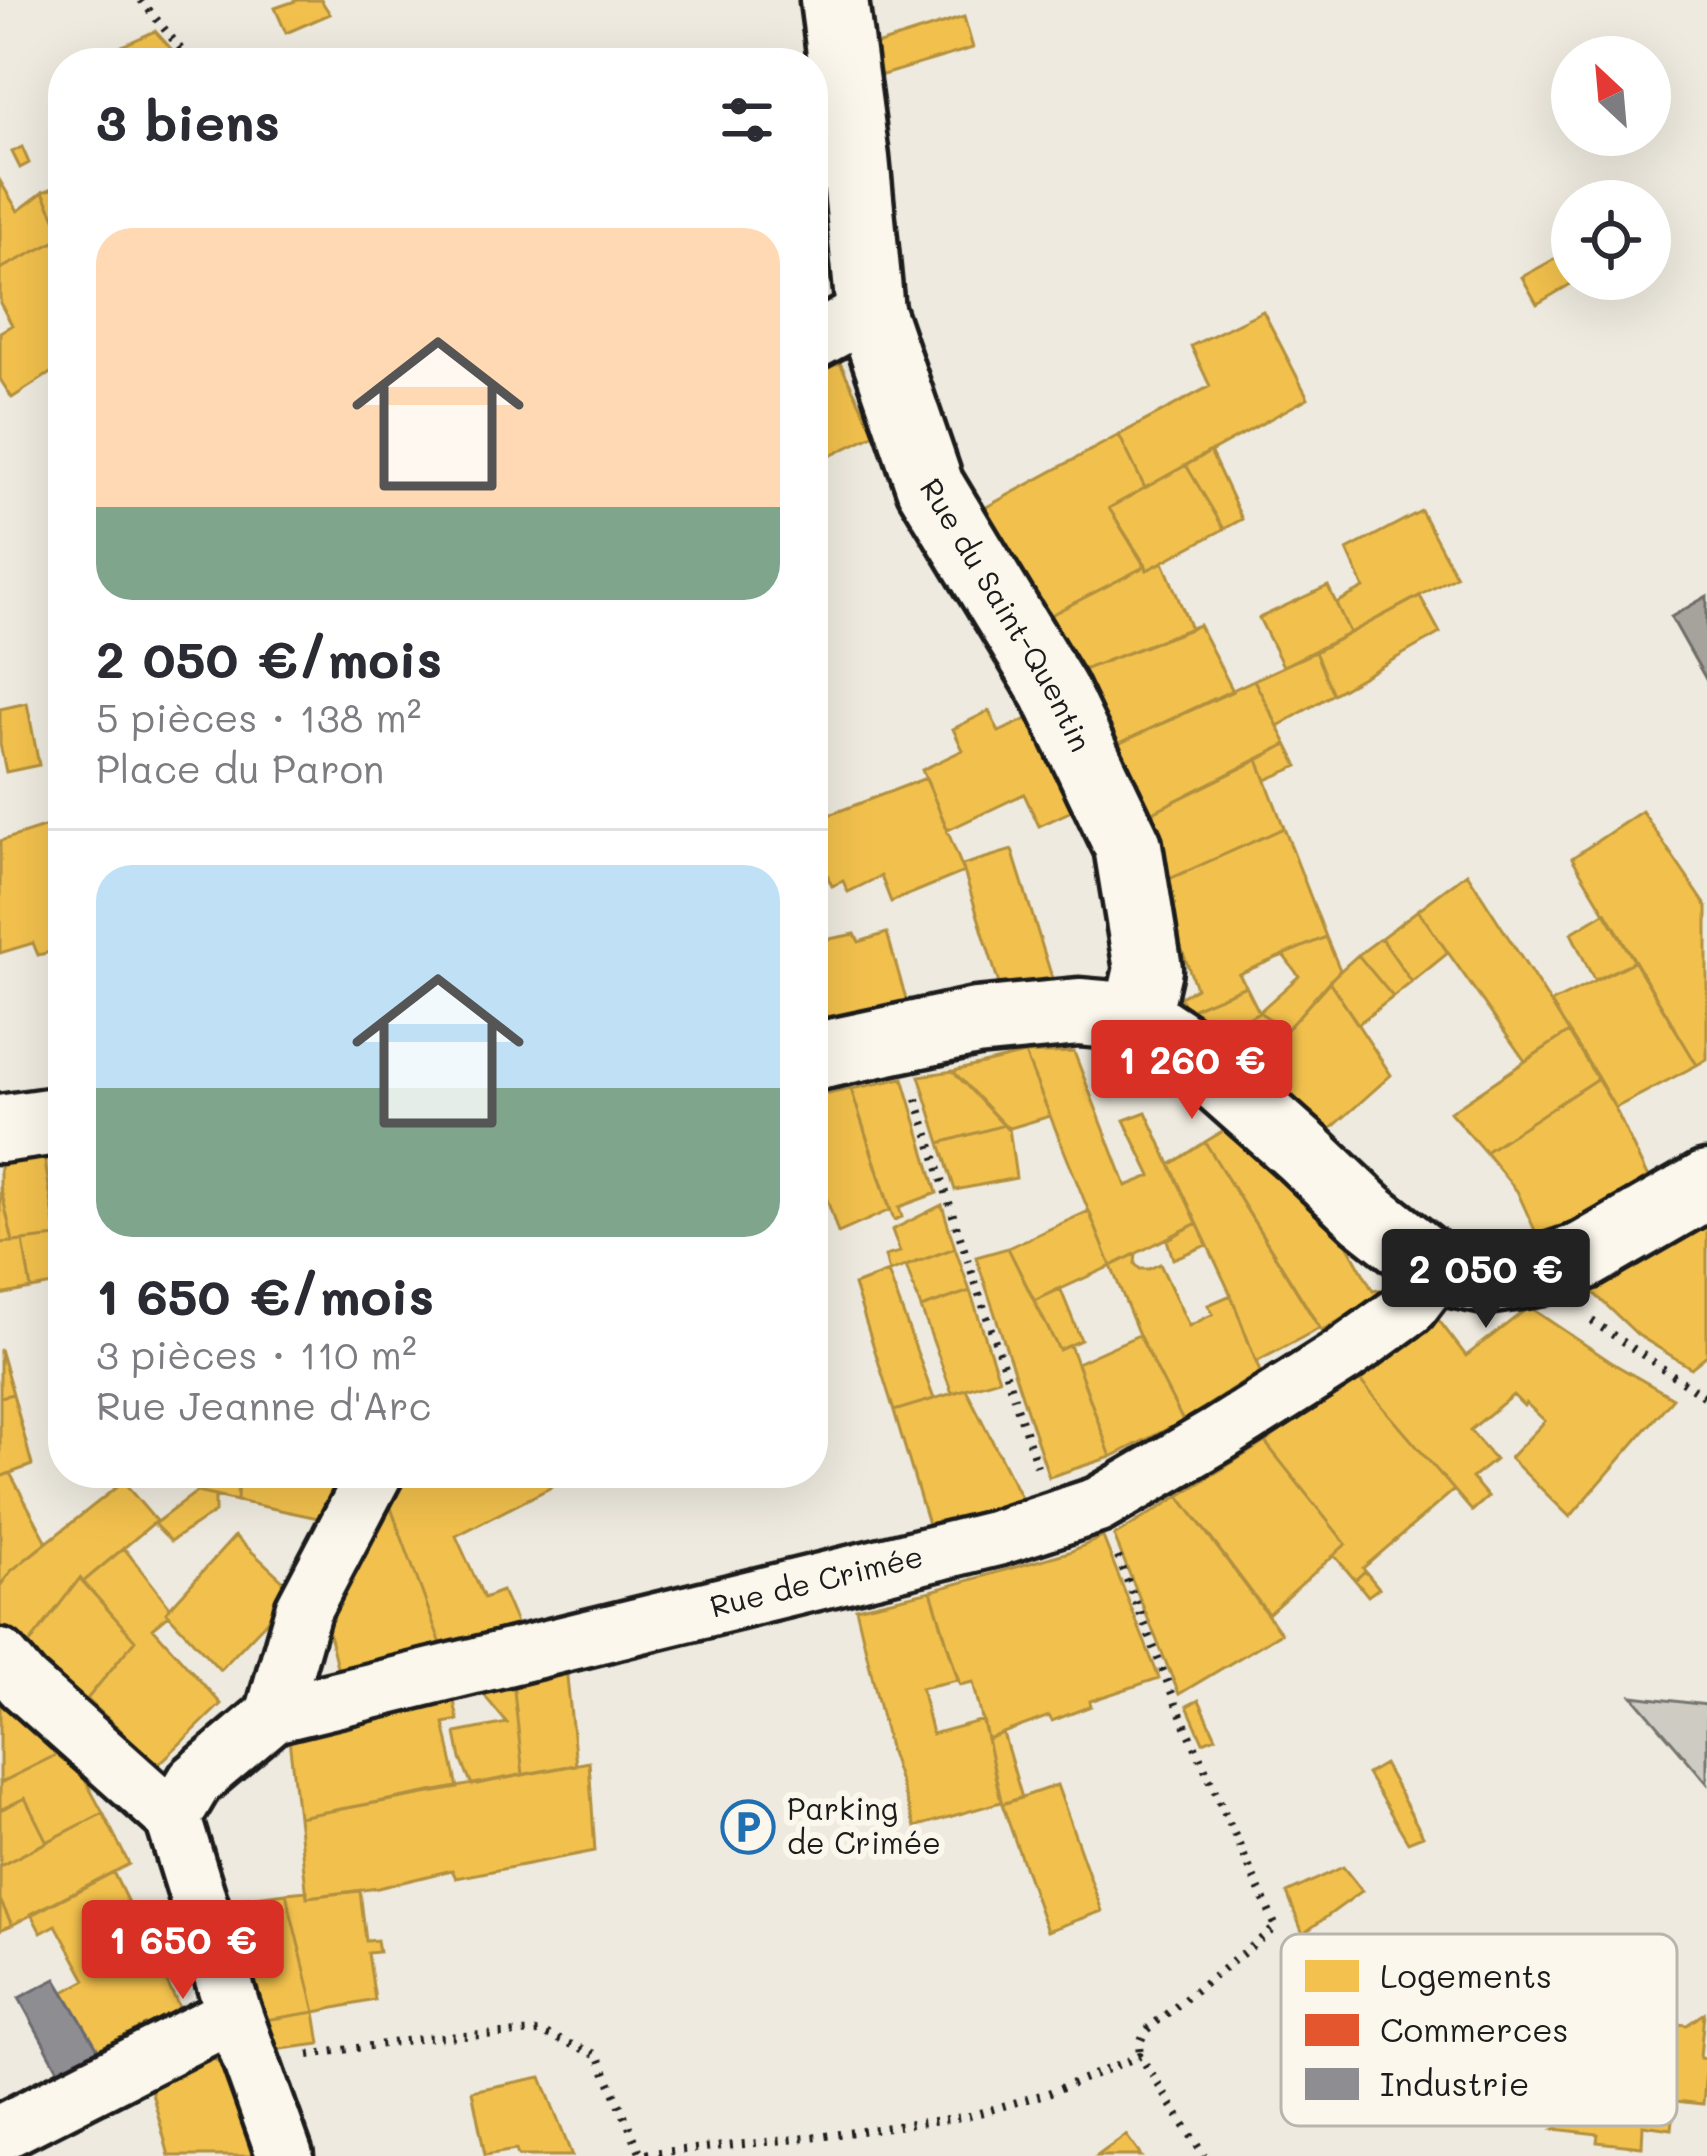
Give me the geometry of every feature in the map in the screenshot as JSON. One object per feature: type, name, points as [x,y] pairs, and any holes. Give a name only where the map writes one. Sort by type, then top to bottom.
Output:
[{"type":"street","name":"Rue du Saint-Quentin","points":[[834,0],[870,311],[930,486],[1054,692],[1128,846],[1148,969],[1137,1017]]},
{"type":"street","points":[[828,334],[870,311]]},
{"type":"street","points":[[828,1054],[976,1022],[1079,1012],[1137,1017],[1186,1049],[1367,1214],[1438,1270],[1486,1280],[1538,1272],[1584,1256],[1707,1185]]},
{"type":"street","points":[[0,1129],[48,1122]]},
{"type":"street","name":"Rue de Crimée","points":[[172,1818],[195,1781],[273,1715],[998,1538],[1076,1512],[1218,1435],[1341,1357],[1409,1308],[1438,1270]]},
{"type":"street","points":[[273,1715],[303,1610],[367,1488]]},
{"type":"street","points":[[0,1657],[23,1684],[172,1818],[234,2014],[286,2156]]},
{"type":"street","points":[[0,2133],[234,2014]]},
{"type":"path","points":[[142,0],[180,48]]},
{"type":"path","points":[[904,1037],[910,1078],[949,1204],[1076,1512],[1177,1704],[1276,1927],[1144,2031],[1139,2045],[1140,2056],[1204,2156]]},
{"type":"path","points":[[1538,1272],[1594,1322],[1707,1398]]},
{"type":"path","points":[[255,2068],[290,2058],[424,2038],[540,2032],[598,2056],[641,2154],[969,2116],[1048,2093],[1140,2056]]},
{"type":"shaded area","points":[[1707,596],[1707,681],[1671,617]]},
{"type":"shaded area","points":[[1633,1696],[1707,1705],[1707,1783]]},
{"type":"building: Logements","points":[[298,0],[321,0],[330,14],[286,33],[275,8]]},
{"type":"building: Logements","points":[[964,17],[973,48],[869,79],[866,48]]},
{"type":"building: Logements","points":[[155,31],[170,48],[124,48]]},
{"type":"building: Logements","points":[[828,143],[836,227],[828,231]]},
{"type":"building: Logements","points":[[22,147],[29,163],[20,168],[12,152]]},
{"type":"building: Logements","points":[[0,181],[18,211],[43,192],[48,203],[48,245],[0,269]]},
{"type":"building: Logements","points":[[48,245],[48,375],[12,398],[0,379],[0,332],[12,325],[0,303],[0,269]]},
{"type":"building: Logements","points":[[1551,261],[1551,296],[1537,304],[1522,277]]},
{"type":"building: Logements","points":[[1263,311],[1308,398],[1145,488],[1119,435],[1210,386],[1191,346]]},
{"type":"building: Logements","points":[[840,363],[875,434],[828,457],[828,368]]},
{"type":"building: Logements","points":[[1119,435],[1145,488],[1109,508],[1146,566],[1031,625],[968,517]]},
{"type":"building: Logements","points":[[1210,451],[1242,519],[1224,529],[1186,465]]},
{"type":"building: Logements","points":[[1186,465],[1224,529],[1147,570],[1109,508]]},
{"type":"building: Logements","points":[[1421,511],[1456,576],[1350,633],[1336,603],[1364,588],[1347,550]]},
{"type":"building: Logements","points":[[1163,562],[1191,629],[1070,675],[1043,619],[1146,566],[1147,570]]},
{"type":"building: Logements","points":[[1328,586],[1350,633],[1283,666],[1259,618]]},
{"type":"building: Logements","points":[[1420,596],[1440,633],[1333,694],[1315,652]]},
{"type":"building: Logements","points":[[1199,625],[1233,691],[1105,750],[1070,675]]},
{"type":"building: Logements","points":[[1315,652],[1333,694],[1278,726],[1254,680]]},
{"type":"building: Logements","points":[[1254,680],[1287,744],[1135,821],[1105,750]]},
{"type":"building: Logements","points":[[27,703],[39,765],[6,772],[0,709]]},
{"type":"building: Logements","points":[[989,711],[999,732],[1033,716],[1078,808],[1039,826],[1024,794],[948,830],[922,770],[963,750],[953,729]]},
{"type":"building: Logements","points":[[1287,744],[1298,766],[1266,780],[1258,760]]},
{"type":"building: Logements","points":[[1258,760],[1284,828],[1158,884],[1135,821]]},
{"type":"building: Logements","points":[[926,778],[964,872],[891,902],[881,876],[848,892],[843,881],[832,886],[828,815]]},
{"type":"building: Logements","points":[[1642,811],[1707,907],[1707,1059],[1697,1065],[1572,858]]},
{"type":"building: Logements","points":[[48,826],[48,953],[38,955],[33,943],[0,953],[0,841]]},
{"type":"building: Logements","points":[[1284,828],[1326,937],[1239,974],[1246,986],[1186,1011],[1180,997],[1196,988],[1158,884]]},
{"type":"building: Logements","points":[[1012,850],[1054,984],[1003,997],[962,865]]},
{"type":"building: Logements","points":[[1467,873],[1569,1032],[1525,1061],[1418,910]]},
{"type":"building: Logements","points":[[1418,910],[1448,953],[1412,982],[1381,938]]},
{"type":"building: Logements","points":[[1606,912],[1635,961],[1594,980],[1571,933]]},
{"type":"building: Logements","points":[[887,933],[908,1006],[828,1021],[828,939],[855,934],[859,942]]},
{"type":"building: Logements","points":[[1326,937],[1340,970],[1280,1037],[1273,1021],[1259,1012],[1299,976],[1283,955]]},
{"type":"building: Logements","points":[[1381,938],[1412,982],[1393,997],[1358,955]]},
{"type":"building: Logements","points":[[1358,955],[1393,997],[1358,1024],[1329,981]]},
{"type":"building: Logements","points":[[1635,961],[1697,1065],[1615,1108],[1551,1003]]},
{"type":"building: Logements","points":[[1329,981],[1391,1075],[1317,1141],[1244,1079]]},
{"type":"building: Logements","points":[[1246,986],[1259,1012],[1201,1044],[1186,1011]]},
{"type":"building: Logements","points":[[1259,1012],[1273,1021],[1280,1037],[1244,1079],[1201,1044]]},
{"type":"building: Logements","points":[[1569,1032],[1598,1078],[1485,1152],[1450,1112]]},
{"type":"building: Logements","points":[[1074,1052],[1126,1186],[1151,1176],[1124,1120],[1146,1112],[1197,1223],[1111,1266],[1025,1054]]},
{"type":"building: Logements","points":[[1025,1054],[1050,1116],[1007,1129],[953,1071]]},
{"type":"building: Logements","points":[[953,1071],[1004,1125],[940,1143],[919,1076]]},
{"type":"building: Logements","points":[[903,1078],[937,1193],[899,1207],[902,1217],[894,1220],[851,1089]]},
{"type":"building: Logements","points":[[1598,1078],[1655,1193],[1543,1248],[1517,1191],[1485,1152]]},
{"type":"building: Logements","points":[[851,1089],[890,1210],[838,1233],[828,1203],[828,1094]]},
{"type":"building: Logements","points":[[1238,1122],[1321,1198],[1373,1291],[1381,1296],[1321,1331],[1205,1142]]},
{"type":"building: Logements","points":[[1004,1125],[1009,1128],[1016,1178],[955,1190],[940,1143]]},
{"type":"building: Logements","points":[[48,1142],[48,1180],[42,1143]]},
{"type":"building: Logements","points":[[1205,1142],[1320,1328],[1256,1362],[1231,1295],[1170,1165]]},
{"type":"building: Logements","points":[[42,1143],[48,1181],[48,1238],[13,1242],[0,1185],[0,1151]]},
{"type":"building: Logements","points":[[0,1185],[13,1242],[0,1243]]},
{"type":"building: Logements","points":[[942,1205],[955,1248],[889,1272],[885,1256],[900,1252],[892,1230]]},
{"type":"building: Logements","points":[[1089,1211],[1111,1266],[1034,1301],[1008,1248]]},
{"type":"building: Logements","points":[[1707,1212],[1707,1355],[1691,1368],[1638,1335],[1581,1281]]},
{"type":"building: Logements","points":[[1197,1223],[1207,1245],[1173,1259],[1167,1240]]},
{"type":"building: Logements","points":[[48,1238],[48,1286],[31,1289],[23,1241]]},
{"type":"building: Logements","points":[[23,1241],[31,1289],[0,1295],[0,1243]]},
{"type":"building: Logements","points":[[955,1248],[970,1291],[921,1308],[906,1266]]},
{"type":"building: Logements","points":[[1008,1248],[1059,1350],[1070,1345],[1111,1457],[1049,1477],[976,1257]]},
{"type":"building: Logements","points":[[1136,1254],[1140,1269],[1160,1264],[1189,1326],[1213,1314],[1208,1305],[1231,1295],[1260,1372],[1183,1421],[1139,1335],[1111,1266]]},
{"type":"building: Logements","points":[[888,1272],[934,1399],[894,1411],[854,1285]]},
{"type":"building: Logements","points":[[1060,1288],[1081,1340],[1059,1350],[1034,1301]]},
{"type":"building: Logements","points":[[970,1291],[999,1379],[952,1393],[921,1308]]},
{"type":"building: Logements","points":[[1529,1307],[1673,1398],[1570,1517],[1510,1458],[1545,1421],[1526,1403],[1524,1406],[1513,1395],[1470,1430],[1495,1460],[1472,1478],[1488,1497],[1472,1511],[1357,1377],[1434,1314],[1466,1356]]},
{"type":"building: Logements","points":[[1139,1335],[1183,1421],[1111,1457],[1077,1363]]},
{"type":"building: Logements","points":[[0,1349],[13,1394],[0,1397]]},
{"type":"building: Logements","points":[[1357,1377],[1454,1490],[1355,1580],[1334,1555],[1346,1544],[1265,1442]]},
{"type":"building: Logements","points":[[966,1389],[1023,1502],[931,1534],[894,1411]]},
{"type":"building: Logements","points":[[13,1394],[32,1465],[0,1477],[0,1397]]},
{"type":"building: Logements","points":[[1265,1442],[1346,1544],[1268,1614],[1179,1496]]},
{"type":"building: Logements","points":[[10,1473],[47,1542],[0,1586],[0,1477]]},
{"type":"building: Logements","points":[[115,1488],[128,1488],[156,1521],[83,1582],[80,1578],[20,1656],[0,1636],[0,1586],[11,1571]]},
{"type":"building: Logements","points":[[196,1488],[237,1488],[237,1501],[196,1492]]},
{"type":"building: Logements","points":[[237,1488],[337,1488],[323,1519],[237,1501]]},
{"type":"building: Logements","points":[[550,1488],[456,1536],[484,1598],[502,1591],[519,1630],[444,1652],[384,1489]]},
{"type":"building: Logements","points":[[384,1489],[444,1652],[339,1675],[323,1609]]},
{"type":"building: Logements","points":[[196,1492],[215,1496],[215,1512],[171,1541],[154,1524]]},
{"type":"building: Logements","points":[[1179,1496],[1281,1633],[1179,1694],[1114,1536]]},
{"type":"building: Logements","points":[[235,1536],[291,1588],[220,1670],[166,1612]]},
{"type":"building: Logements","points":[[1103,1537],[1159,1678],[1090,1701],[1091,1706],[1052,1721],[1049,1716],[987,1739],[973,1682],[960,1685],[931,1591],[1069,1552]]},
{"type":"building: Logements","points":[[124,1548],[170,1607],[169,1615],[153,1628],[221,1704],[158,1765],[87,1699],[135,1640],[83,1582]]},
{"type":"building: Logements","points":[[1365,1571],[1379,1588],[1368,1596],[1355,1580]]},
{"type":"building: Logements","points":[[80,1578],[135,1640],[84,1703],[20,1656]]},
{"type":"building: Logements","points":[[931,1591],[958,1680],[921,1688],[932,1734],[983,1720],[1001,1802],[915,1827],[890,1752],[856,1608]]},
{"type":"building: Logements","points":[[566,1667],[576,1765],[523,1775],[513,1681]]},
{"type":"building: Logements","points":[[513,1681],[523,1775],[472,1785],[456,1733],[507,1723],[483,1689]]},
{"type":"building: Logements","points":[[0,1686],[68,1749],[0,1783]]},
{"type":"building: Logements","points":[[453,1696],[458,1720],[444,1723],[458,1788],[298,1817],[288,1730]]},
{"type":"building: Logements","points":[[1199,1700],[1216,1737],[1203,1742],[1187,1706]]},
{"type":"building: Logements","points":[[1003,1733],[1022,1798],[1002,1804],[987,1739]]},
{"type":"building: Logements","points":[[68,1749],[103,1813],[47,1842],[25,1798],[0,1810],[0,1783]]},
{"type":"building: Logements","points":[[589,1762],[595,1851],[456,1878],[452,1870],[378,1888],[307,1897],[298,1817]]},
{"type":"building: Logements","points":[[1384,1764],[1423,1836],[1408,1842],[1367,1774]]},
{"type":"building: Logements","points":[[1057,1785],[1102,1911],[1047,1931],[1002,1804]]},
{"type":"building: Logements","points":[[25,1798],[47,1842],[0,1866],[0,1810]]},
{"type":"building: Logements","points":[[103,1813],[129,1864],[12,1925],[0,1900],[0,1866]]},
{"type":"building: Logements","points":[[1343,1867],[1362,1891],[1303,1934],[1287,1893]]},
{"type":"building: Logements","points":[[113,1872],[179,2007],[101,2054],[64,1992],[86,1980],[56,1925],[41,1933],[31,1914]]},
{"type":"building: Logements","points":[[307,1891],[307,1897],[360,1891],[366,1941],[377,1940],[379,1952],[368,1953],[375,2000],[315,2012],[286,1893]]},
{"type":"building: Logements","points":[[286,1893],[315,2012],[265,2020],[234,1900]]},
{"type":"building: Logements","points":[[0,1900],[12,1925],[0,1930]]},
{"type":"building: Logements","points":[[315,2012],[320,2044],[273,2050],[265,2020]]},
{"type":"building: Logements","points":[[1704,2013],[1700,2058],[1707,2059],[1703,2104],[1677,2101],[1677,2024],[1687,2025]]},
{"type":"building: Logements","points":[[203,2055],[218,2061],[228,2079],[252,2156],[169,2156],[148,2078]]},
{"type":"building: Logements","points":[[541,2077],[572,2156],[518,2156],[516,2150],[485,2155],[472,2091]]},
{"type":"building: Logements","points":[[1643,2126],[1642,2147],[1597,2142],[1598,2134],[1554,2129]]},
{"type":"building: Logements","points":[[1126,2135],[1141,2156],[1097,2156]]},
{"type":"building: Industrie","points":[[56,1979],[101,2054],[61,2075],[19,1998]]},
{"type":"place","name":"Parking de Crimée","points":[[748,1827]]}]
